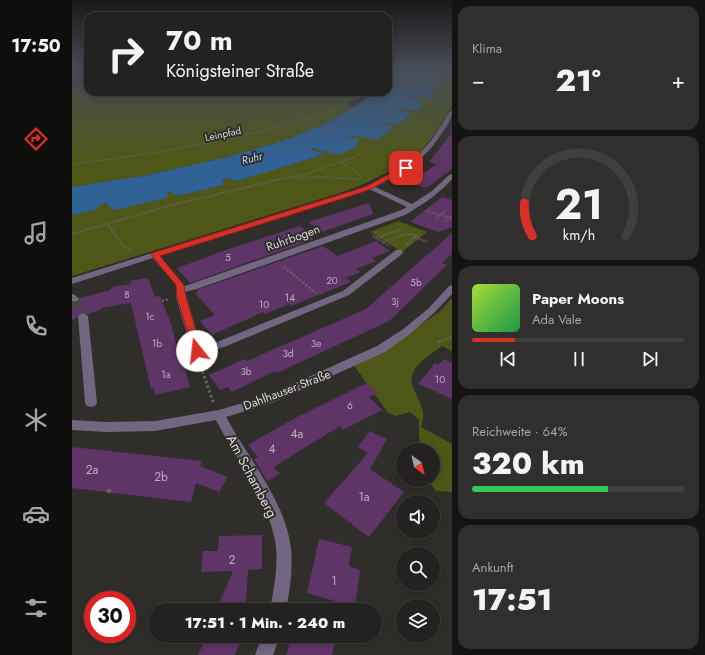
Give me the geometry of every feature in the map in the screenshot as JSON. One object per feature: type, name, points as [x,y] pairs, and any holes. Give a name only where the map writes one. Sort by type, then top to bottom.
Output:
[{"type":"street","points":[[72,281],[369,188],[406,168],[423,155],[442,130],[452,112]]},
{"type":"street","name":"Ruhrbogen","points":[[180,290],[194,287],[275,259],[402,213],[437,190],[451,176]]},
{"type":"street","points":[[369,188],[412,207]]},
{"type":"street","points":[[152,256],[175,278],[180,285],[180,290],[197,351],[220,345],[346,293],[399,252]]},
{"type":"street","name":"Dahlhauser Straße","points":[[72,425],[106,427],[154,426],[219,415],[270,399],[381,349],[406,332],[431,311],[452,288]]},
{"type":"street","points":[[83,316],[91,403]]},
{"type":"street","name":"Am Schamberg","points":[[219,415],[275,517],[282,541],[283,584],[279,603]]},
{"type":"street","points":[[264,655],[268,643]]},
{"type":"path","name":"Leinpfad","points":[[72,164],[151,154],[247,136],[323,113],[359,99]]},
{"type":"path","points":[[72,234],[172,205],[271,181],[304,176],[356,157],[362,151]]},
{"type":"path","points":[[289,178],[322,177],[366,180],[356,171],[340,162]]},
{"type":"path","points":[[436,218],[446,210]]},
{"type":"path","points":[[436,213],[451,217]]},
{"type":"path","points":[[445,221],[451,217]]},
{"type":"path","points":[[108,224],[124,247],[152,256]]},
{"type":"path","points":[[402,229],[376,238],[383,242],[406,233],[414,233],[417,235],[415,237]]},
{"type":"path","points":[[415,237],[426,242]]},
{"type":"path","points":[[399,252],[415,237]]},
{"type":"path","points":[[287,268],[316,292]]},
{"type":"path","points":[[438,342],[452,337]]},
{"type":"path","points":[[197,351],[199,363],[219,415]]},
{"type":"path","points":[[107,492],[113,488]]},
{"type":"green space","points":[[72,99],[354,99],[344,104],[354,107],[325,124],[282,141],[227,157],[148,175],[72,187]]},
{"type":"green space","points":[[414,99],[452,99],[452,105],[436,132],[417,157],[364,184],[346,191],[72,276],[72,215],[107,203],[168,191],[178,196],[224,185],[222,180],[225,178],[279,168],[326,154],[311,150],[312,148],[349,137],[348,135],[372,122],[410,112],[395,109],[397,108],[417,110],[424,104]]},
{"type":"green space","points":[[398,221],[427,232],[402,252],[370,232]]},
{"type":"green space","points":[[452,298],[452,351],[442,346],[428,356],[415,370],[412,376],[412,382],[423,412],[421,427],[452,444],[452,492],[436,491],[433,487],[440,487],[440,443],[420,443],[419,420],[410,412],[396,416],[388,413],[353,364],[382,352],[439,312]]},
{"type":"water","name":"Ruhr","points":[[366,99],[414,99],[424,104],[417,110],[396,109],[411,113],[398,125],[373,121],[391,126],[391,130],[377,140],[349,135],[349,137],[359,139],[356,147],[339,155],[312,148],[312,150],[326,154],[237,181],[225,178],[222,180],[224,185],[178,196],[168,191],[167,198],[114,210],[106,203],[99,206],[96,210],[72,215],[72,187],[148,175],[227,157],[282,141],[325,124]]},
{"type":"building","points":[[452,133],[452,169],[426,188],[409,183],[437,164],[429,162]]},
{"type":"building","points":[[442,197],[452,200],[452,227],[439,232],[410,222]]},
{"type":"building","points":[[369,203],[373,214],[322,232],[308,222]]},
{"type":"building","points":[[300,226],[313,236],[311,237],[314,239],[190,283],[177,268],[216,253]]},
{"type":"building","points":[[452,233],[452,254],[442,263],[447,265],[389,321],[277,373],[275,371],[232,392],[228,387],[220,390],[209,375],[245,359],[247,361],[366,309]]},
{"type":"building","points":[[376,241],[390,251],[371,258],[376,261],[356,269],[361,272],[346,278],[351,282],[291,306],[289,304],[265,314],[263,312],[212,335],[200,321],[215,315],[195,293],[198,292],[197,290],[323,246],[337,256]]},
{"type":"building","points":[[148,278],[155,297],[160,296],[171,324],[190,387],[155,395],[154,388],[151,389],[131,303],[101,308],[102,309],[88,314],[82,312],[77,315],[77,318],[72,320],[72,302],[78,302],[80,298],[111,290],[111,287],[131,284],[130,281]]},
{"type":"building","points":[[444,359],[452,363],[452,399],[418,384],[435,363],[438,365]]},
{"type":"building","points":[[367,383],[377,393],[369,397],[382,410],[343,430],[340,426],[296,453],[274,467],[280,474],[267,481],[254,459],[258,457],[248,445],[295,418]]},
{"type":"building","points":[[370,431],[387,439],[370,469],[404,492],[402,495],[396,495],[396,502],[369,537],[324,503],[368,453],[358,447]]},
{"type":"building","points":[[72,447],[202,461],[200,466],[228,477],[219,492],[196,483],[191,502],[72,488]]},
{"type":"building","points":[[262,535],[262,569],[248,570],[245,603],[219,603],[233,571],[201,572],[203,551],[218,551],[219,536]]},
{"type":"building","points":[[319,539],[352,547],[349,566],[360,570],[356,603],[341,603],[307,593]]},
{"type":"building","points":[[204,643],[240,643],[235,655],[198,655]]},
{"type":"building","points":[[290,643],[335,643],[332,655],[286,655]]},
{"type":"tunnel","points":[[74,299],[83,316]]},
{"type":"route","points":[[197,351],[181,297],[180,285],[155,255],[355,193],[369,188],[406,168]]}]
